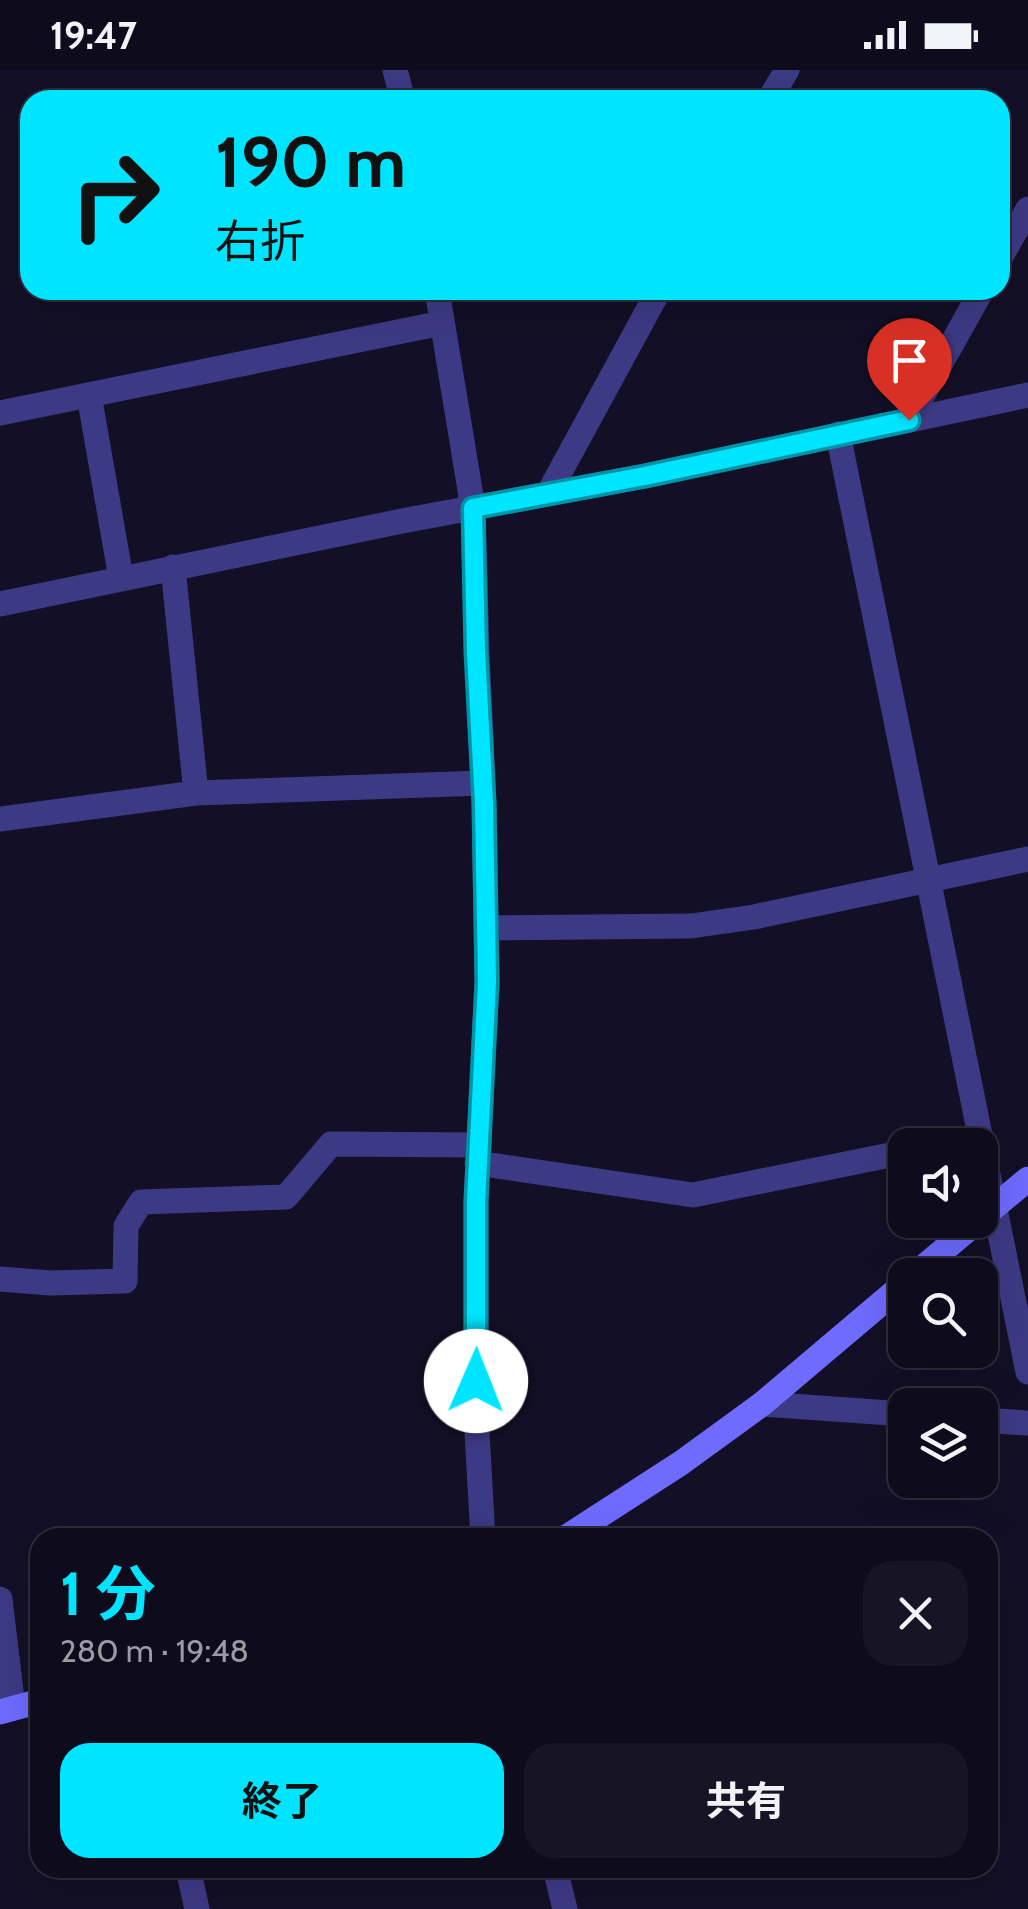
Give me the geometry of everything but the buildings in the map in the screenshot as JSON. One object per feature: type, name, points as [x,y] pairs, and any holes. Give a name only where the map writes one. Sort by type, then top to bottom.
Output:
[{"type":"main road","points":[[998,1204],[1028,1179]]},
{"type":"main road","points":[[934,1258],[958,1238]]},
{"type":"main road","points":[[580,1528],[681,1463],[762,1404],[888,1297]]},
{"type":"street","points":[[1010,240],[1028,208]]},
{"type":"street","points":[[439,300],[473,508],[484,783],[487,982],[478,1154],[476,1415],[482,1528]]},
{"type":"street","points":[[548,494],[654,300]]},
{"type":"street","points":[[909,420],[976,300]]},
{"type":"street","points":[[0,413],[442,323]]},
{"type":"street","points":[[89,395],[122,578]]},
{"type":"street","points":[[0,604],[645,476],[1028,395]]},
{"type":"street","points":[[838,434],[979,1128]]},
{"type":"street","points":[[174,567],[196,793]]},
{"type":"street","points":[[0,818],[196,793],[484,783]]},
{"type":"street","points":[[486,928],[690,926],[754,917],[1028,859]]},
{"type":"street","points":[[0,1279],[50,1283],[125,1281],[126,1226],[141,1202],[286,1197],[331,1144],[478,1154],[693,1196],[888,1156]]},
{"type":"street","points":[[991,1238],[1028,1372]]},
{"type":"street","points":[[762,1404],[888,1413]]},
{"type":"street","points":[[998,1421],[1028,1423]]},
{"type":"street","points":[[0,1598],[7,1710]]},
{"type":"street","points":[[190,1878],[198,1909]]},
{"type":"street","points":[[557,1878],[565,1909]]},
{"type":"route","points":[[476,1381],[476,1201],[487,982],[473,508],[909,420]]}]
